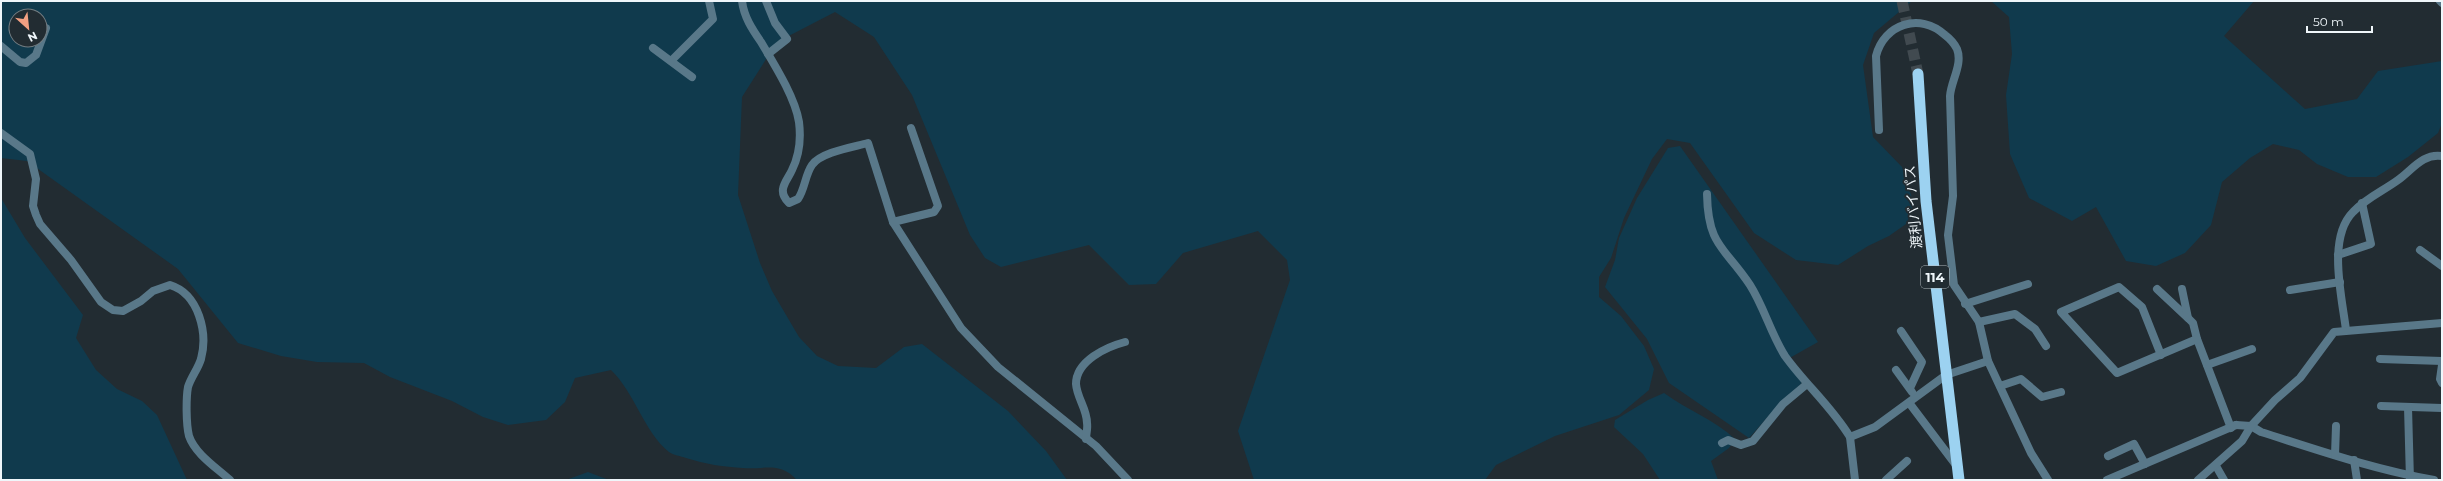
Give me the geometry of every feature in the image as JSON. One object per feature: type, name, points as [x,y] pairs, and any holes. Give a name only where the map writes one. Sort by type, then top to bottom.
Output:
[{"type":"highway","name":"渡利バイパス","points":[[1918,74],[1926,201],[1959,480]]},
{"type":"street","points":[[672,61],[713,19],[709,1]]},
{"type":"street","points":[[742,1],[746,18],[768,54],[794,106],[799,121],[800,136],[797,154],[792,171],[785,182],[782,191],[784,198],[789,203],[798,200],[813,164],[818,160],[841,150],[868,143],[893,222],[961,328],[1003,371],[1086,438],[1128,480]]},
{"type":"street","points":[[766,1],[775,23],[787,39],[768,54]]},
{"type":"street","points":[[1879,130],[1876,56],[1879,44],[1890,33],[1905,25],[1919,22],[1930,24],[1951,40],[1957,48],[1959,59],[1951,85],[1953,196],[1948,235],[1954,286],[1978,322],[1988,360],[2031,452],[2048,480]]},
{"type":"street","points":[[1,46],[20,62],[26,63],[36,55],[39,48]]},
{"type":"street","points":[[653,48],[692,77]]},
{"type":"street","points":[[893,222],[934,212],[938,206],[911,128]]},
{"type":"street","points":[[1,133],[30,154],[36,179],[33,206],[40,224],[71,260],[102,302],[113,310],[123,310],[137,304],[153,291],[170,285],[184,292],[191,302],[205,334],[201,360],[189,386],[187,400],[189,435],[202,455],[230,480]]},
{"type":"street","points":[[2346,330],[2338,255],[2338,247],[2343,225],[2352,212],[2362,203],[2398,180],[2421,160],[2436,155],[2442,156]]},
{"type":"street","points":[[1707,194],[1713,238],[1750,285],[1784,354],[1807,384],[1832,410],[1850,436],[1855,480]]},
{"type":"street","points":[[2338,255],[2371,244],[2362,203]]},
{"type":"street","points":[[2420,250],[2442,266]]},
{"type":"street","points":[[2290,290],[2340,282]]},
{"type":"street","points":[[1965,304],[2028,284]]},
{"type":"street","points":[[2161,355],[2142,306],[2119,287],[2061,312],[2117,373],[2161,355],[2197,339]]},
{"type":"street","points":[[2157,289],[2193,323],[2197,339],[2207,365],[2233,426]]},
{"type":"street","points":[[2182,289],[2188,318]]},
{"type":"street","points":[[1978,322],[2015,314],[2035,329],[2046,346]]},
{"type":"street","points":[[2198,480],[2216,466],[2242,441],[2251,426],[2290,385],[2300,378],[2334,332],[2442,324]]},
{"type":"street","points":[[1902,331],[1922,362],[1910,388]]},
{"type":"street","points":[[1086,438],[1088,423],[1078,394],[1077,376],[1082,366],[1091,358],[1125,342]]},
{"type":"street","points":[[2207,365],[2252,349]]},
{"type":"street","points":[[2380,359],[2442,361]]},
{"type":"street","points":[[1850,436],[1875,427],[1910,404],[1916,397],[1946,375],[1988,360]]},
{"type":"street","points":[[2442,365],[2440,379],[2442,384]]},
{"type":"street","points":[[1896,370],[1916,397]]},
{"type":"street","points":[[2000,386],[2021,379],[2042,397],[2061,392]]},
{"type":"street","points":[[1722,443],[1728,440],[1741,445],[1753,442],[1783,404],[1807,384]]},
{"type":"street","points":[[1910,404],[1956,464]]},
{"type":"street","points":[[2381,406],[2442,408]]},
{"type":"street","points":[[2408,407],[2410,478]]},
{"type":"street","points":[[2107,480],[2233,426],[2251,426],[2261,432],[2335,456],[2354,460],[2410,478],[2434,480]]},
{"type":"street","points":[[2335,456],[2336,426]]},
{"type":"street","points":[[2108,456],[2134,444],[2145,464]]},
{"type":"street","points":[[2354,460],[2357,480]]},
{"type":"street","points":[[1886,480],[1907,461]]},
{"type":"street","points":[[2216,466],[2224,480]]},
{"type":"shaded area","points":[[1,1],[1912,1],[1874,33],[1863,65],[1873,137],[1902,167],[1912,198],[1912,211],[1906,224],[1889,236],[1868,246],[1838,265],[1796,260],[1754,233],[1690,143],[1667,139],[1652,159],[1624,218],[1611,258],[1599,277],[1599,297],[1621,316],[1644,346],[1654,369],[1649,390],[1619,415],[1555,436],[1496,465],[1485,480],[1254,480],[1238,431],[1290,280],[1287,260],[1258,231],[1183,253],[1156,284],[1129,285],[1089,245],[1001,267],[985,258],[970,235],[912,95],[874,37],[835,12],[777,42],[742,97],[738,195],[760,263],[772,291],[799,337],[817,356],[838,366],[876,368],[904,347],[922,344],[1008,411],[1046,451],[1067,480],[797,480],[784,470],[778,468],[736,468],[714,465],[675,455],[669,452],[660,444],[627,390],[611,370],[575,378],[565,402],[546,420],[508,425],[483,417],[452,401],[390,377],[364,363],[317,362],[281,356],[238,343],[178,269],[27,161],[1,158]]},
{"type":"shaded area","points":[[1991,1],[2254,1],[2224,36],[2305,109],[2357,99],[2378,71],[2442,61],[2442,123],[2438,133],[2408,157],[2376,177],[2348,177],[2317,164],[2299,150],[2273,144],[2250,158],[2222,182],[2211,225],[2185,253],[2156,266],[2126,261],[2096,207],[2072,221],[2029,198],[2010,154],[2006,95],[2012,54],[2009,17]]},
{"type":"shaded area","points":[[1680,146],[1818,342],[1786,360],[1802,383],[1781,402],[1749,438],[1669,383],[1647,339],[1605,287],[1615,260],[1619,238],[1637,198],[1668,148]]},
{"type":"shaded area","points":[[1,198],[25,238],[83,315],[76,338],[96,370],[117,389],[142,401],[157,415],[187,480],[1,480]]},
{"type":"shaded area","points":[[1664,393],[1719,426],[1735,439],[1729,448],[1711,461],[1718,480],[1660,480],[1643,454],[1614,427],[1615,420],[1648,400]]},
{"type":"shaded area","points":[[588,472],[609,480],[566,480]]},
{"type":"tunnel","points":[[1902,1],[1918,74]]}]
